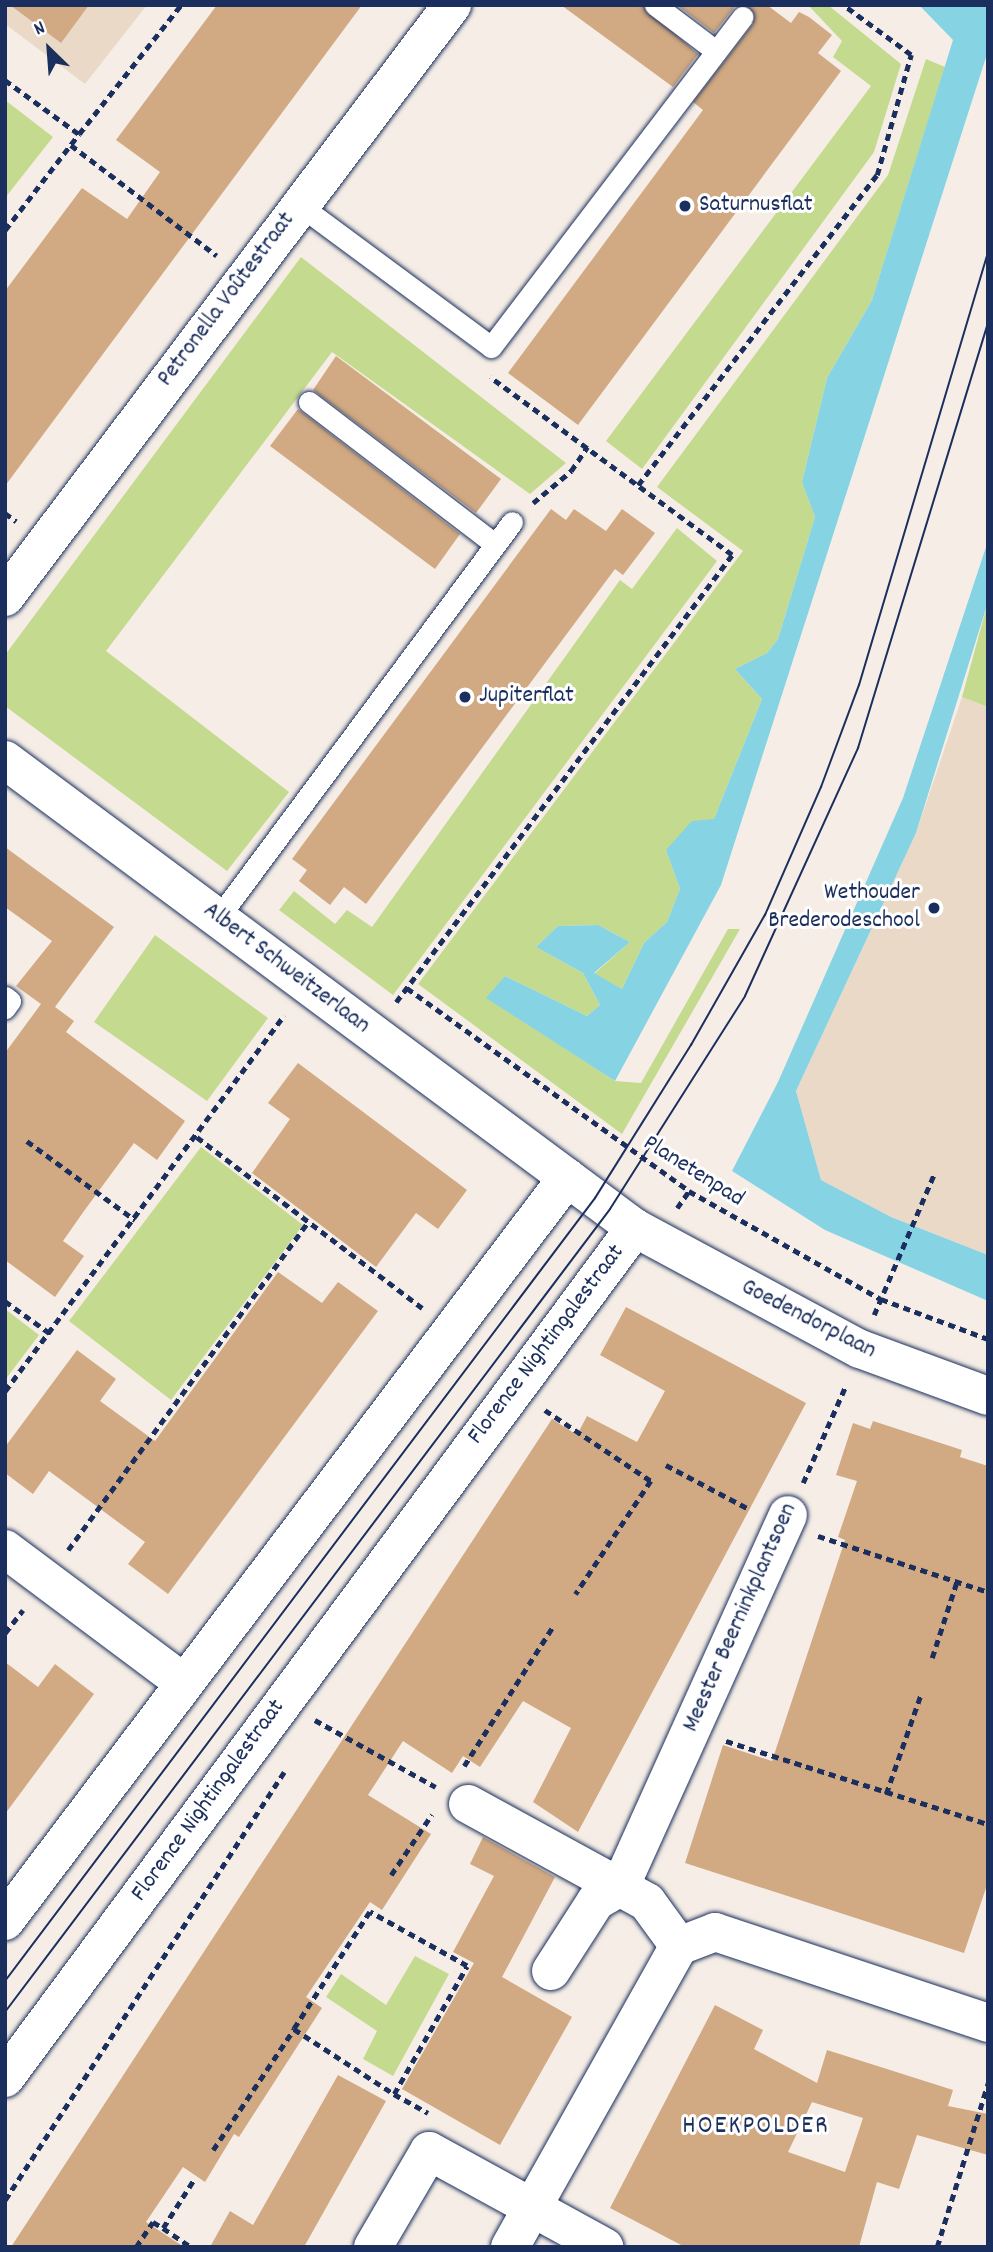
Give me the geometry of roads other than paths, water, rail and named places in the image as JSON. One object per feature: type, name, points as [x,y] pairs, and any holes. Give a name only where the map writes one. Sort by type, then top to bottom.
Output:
[{"type":"street","name":"Petronella Voûtestraat","points":[[5,597],[298,204],[453,5]]},
{"type":"street","name":"Albert Schweitzerlaan","points":[[5,760],[567,1178]]},
{"type":"street","name":"Florence Nightingalestraat","points":[[5,2078],[635,1227],[567,1178]]},
{"type":"street","points":[[5,1921],[183,1682],[567,1178]]},
{"type":"street","name":"Goedendorplaan","points":[[635,1227],[860,1349],[988,1396]]},
{"type":"street","name":"Meester Beerninkplantsoen","points":[[551,1971],[596,1901],[620,1886],[788,1515]]},
{"type":"street","points":[[5,1549],[183,1682]]},
{"type":"street","points":[[457,1798],[647,1902],[679,1946]]},
{"type":"street","points":[[510,2247],[679,1946],[715,1932],[988,2023]]},
{"type":"street","points":[[373,2247],[429,2151],[604,2247]]},
{"type":"lane","points":[[655,5],[716,51]]},
{"type":"lane","points":[[298,204],[491,347],[742,17]]},
{"type":"lane","points":[[309,402],[495,544]]},
{"type":"lane","points":[[218,918],[512,522]]},
{"type":"lane","points":[[5,997],[10,1001],[5,1008]]},
{"type":"water","points":[[919,5],[988,5],[988,51],[721,885],[615,1081],[486,998],[505,976],[587,1016],[600,1005],[583,973],[536,947],[558,926],[598,925],[630,942],[594,973],[622,989],[644,943],[667,922],[680,889],[666,850],[692,821],[714,819],[762,699],[735,669],[767,653],[778,639],[815,517],[802,482],[827,378],[872,300],[953,40]]},
{"type":"water","points":[[988,541],[988,602],[916,833],[796,1091],[821,1180],[891,1217],[988,1255],[988,1301],[825,1230],[732,1171],[778,1082],[903,798]]},
{"type":"tram line","points":[[5,1981],[595,1198],[691,1045],[765,915],[821,787],[859,685],[988,253]]},
{"type":"tram line","points":[[5,2012],[610,1209],[745,996],[858,748],[988,324]]},
{"type":"place","name":"Saturnusflat","points":[[685,206]]},
{"type":"place","name":"Jupiterflat","points":[[465,697]]},
{"type":"place","name":"Wethouder Brederodeschool","points":[[934,908]]},
{"type":"district","name":"HOEKPOLDER","points":[[756,2127]]}]
